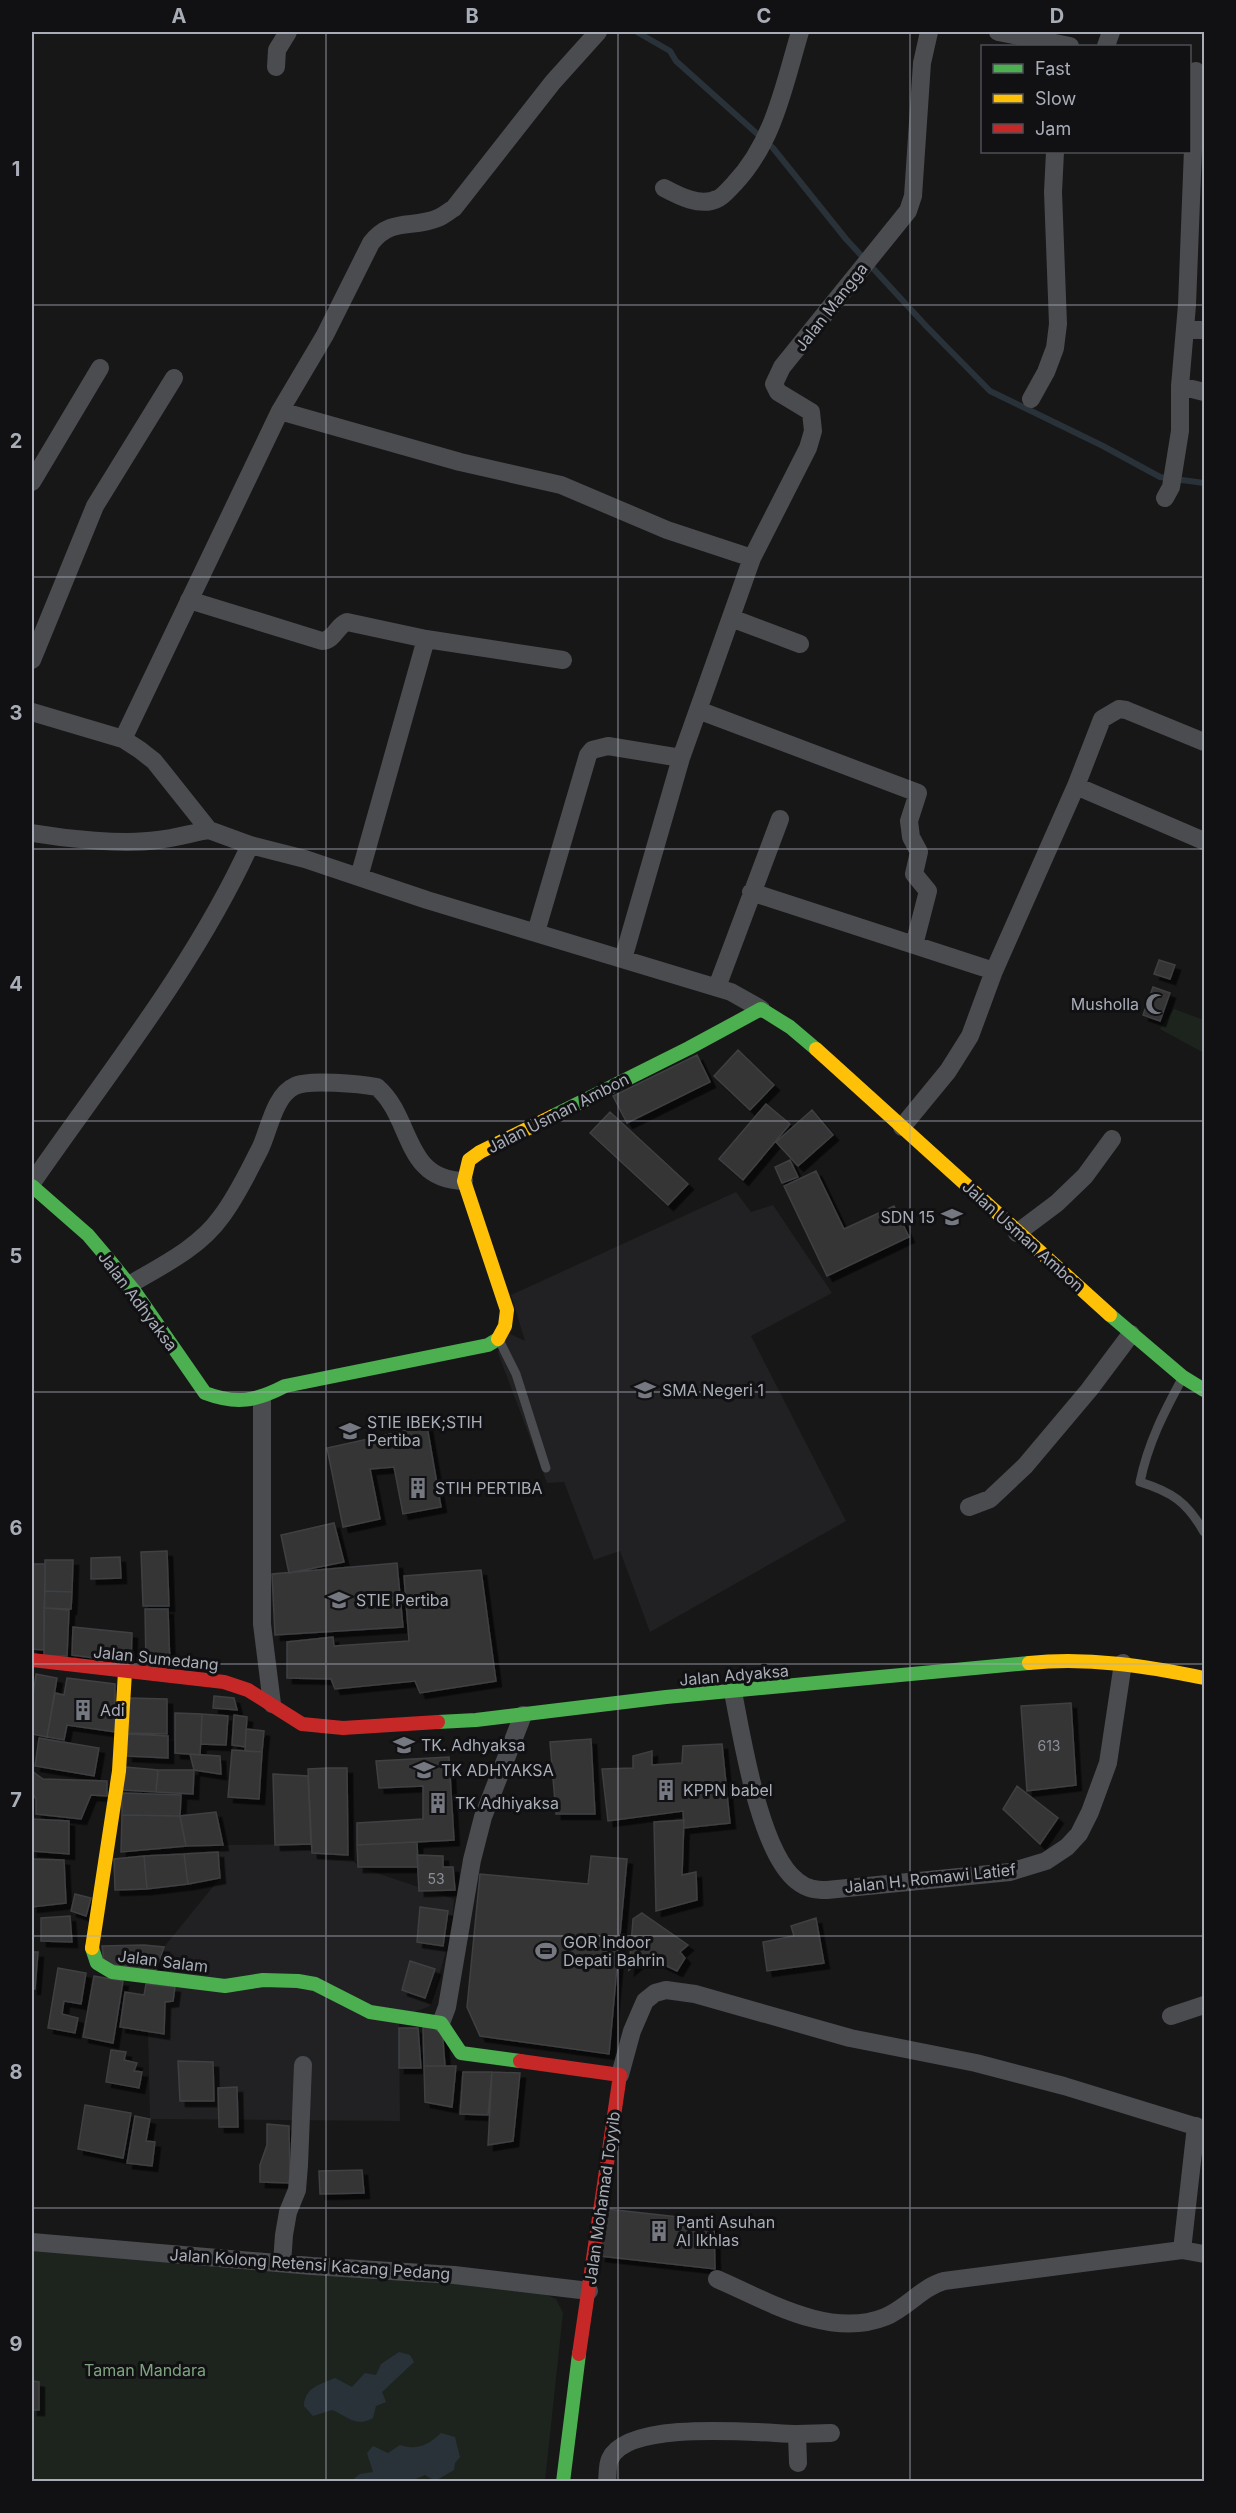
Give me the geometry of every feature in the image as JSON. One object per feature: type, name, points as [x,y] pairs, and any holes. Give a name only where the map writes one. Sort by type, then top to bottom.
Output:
[{"type":"street","points":[[276,67],[277,50],[288,32]]},
{"type":"street","points":[[123,739],[280,411],[325,335],[371,243],[379,233],[391,226],[438,218],[454,208],[553,82],[597,32]]},
{"type":"street","points":[[664,188],[693,200],[707,202],[718,199],[739,179],[770,131],[800,32]]},
{"type":"street","name":"Jalan Mangga","points":[[752,558],[808,448],[813,431],[811,411],[778,392],[774,384],[783,367],[877,248],[903,220],[913,196],[922,63],[929,32]]},
{"type":"street","points":[[998,32],[1058,45]]},
{"type":"street","points":[[1168,492],[1180,431],[1180,386],[1185,330],[1197,71]]},
{"type":"street","points":[[1031,399],[1046,372],[1055,348],[1058,324],[1053,192],[1055,153]]},
{"type":"street","points":[[1185,330],[1204,330]]},
{"type":"street","points":[[32,482],[100,368]]},
{"type":"street","points":[[32,660],[95,506],[174,378]]},
{"type":"street","points":[[1180,386],[1204,392]]},
{"type":"street","points":[[280,411],[460,462],[561,485],[667,530],[752,558],[681,758],[623,959]]},
{"type":"street","points":[[189,600],[322,641],[331,638],[346,622],[426,639],[563,660]]},
{"type":"street","points":[[731,618],[800,644]]},
{"type":"street","points":[[359,877],[426,639]]},
{"type":"street","points":[[902,1127],[948,1071],[970,1035],[994,971],[1076,786],[1102,719],[1119,709],[1126,710],[1204,742]]},
{"type":"street","points":[[698,710],[918,793],[909,828],[919,852],[914,874],[928,891],[914,945]]},
{"type":"street","points":[[32,712],[123,739],[154,761],[209,830],[157,840],[136,841],[55,837],[32,833]]},
{"type":"street","points":[[536,932],[588,755],[592,750],[608,746],[681,758]]},
{"type":"street","points":[[1076,786],[1204,841]]},
{"type":"street","points":[[717,987],[780,819]]},
{"type":"street","name":"Jalan Usman Ambon","points":[[209,830],[250,845],[305,859],[427,900],[717,987],[746,998],[790,1027],[825,1056],[1017,1233],[1131,1334],[1183,1377],[1204,1390]]},
{"type":"street","points":[[32,1184],[170,989],[234,880],[250,845]]},
{"type":"street","points":[[751,892],[994,971]]},
{"type":"street","name":"Jalan Usman Ambon","points":[[464,1181],[469,1160],[480,1152],[689,1048],[761,1009]]},
{"type":"street","points":[[129,1285],[189,1248],[220,1219],[239,1190],[261,1147],[279,1104],[288,1091],[295,1086],[332,1083],[377,1087],[395,1111],[421,1163],[440,1178],[464,1181],[507,1310],[505,1330],[499,1340],[488,1345],[446,1355],[285,1386],[254,1399],[262,1624],[272,1704]]},
{"type":"street","points":[[1017,1233],[1057,1203],[1085,1176],[1112,1139]]},
{"type":"street","name":"Jalan Adhyaksa","points":[[32,1184],[88,1235],[129,1285],[205,1393],[218,1398],[254,1399]]},
{"type":"street","points":[[969,1507],[990,1499],[1025,1466],[1089,1390],[1131,1334]]},
{"type":"street","name":"Jalan Sumedang","points":[[32,1660],[224,1682],[248,1690],[272,1704]]},
{"type":"street","name":"Jalan Adyaksa","points":[[272,1704],[288,1717],[302,1724],[324,1728],[523,1715],[620,1702],[1048,1661],[1091,1660],[1123,1663],[1204,1678]]},
{"type":"street","name":"Jalan H. Romawi Latief","points":[[733,1692],[756,1796],[771,1842],[784,1866],[796,1881],[812,1890],[827,1890],[1010,1872],[1046,1861],[1067,1847],[1079,1834],[1108,1763],[1123,1663]]},
{"type":"street","name":"Jalan Salam","points":[[125,1672],[118,1771],[92,1946],[97,1965],[112,1972],[225,1986],[263,1980],[298,1981],[315,1984],[370,2012],[441,2023]]},
{"type":"street","points":[[523,1715],[483,1817],[472,1860],[447,2007],[441,2023],[461,2053],[620,2075],[632,2031],[645,2001],[655,1993],[676,1991],[695,1994],[850,2038],[976,2063],[1064,2085],[1200,2128],[1182,2250]]},
{"type":"street","points":[[1171,2016],[1204,2006]]},
{"type":"street","points":[[282,2263],[288,2212],[297,2190],[300,2165],[303,2065]]},
{"type":"street","name":"Jalan Mohamad Toyyib","points":[[564,2481],[620,2075]]},
{"type":"street","name":"Jalan Kolong Retensi Kacang Pedang","points":[[32,2242],[454,2275],[589,2291]]},
{"type":"street","points":[[717,2279],[800,2315],[843,2323],[858,2323],[884,2317],[902,2309],[936,2283],[944,2281],[1182,2250],[1204,2254]]},
{"type":"street","points":[[607,2481],[609,2460],[617,2449],[629,2441],[689,2431],[831,2433]]},
{"type":"street","points":[[797,2434],[798,2463]]},
{"type":"lane","points":[[499,1340],[516,1374],[546,1468]]},
{"type":"lane","points":[[1183,1377],[1158,1422],[1145,1456],[1140,1482],[1163,1489],[1176,1497],[1192,1512],[1204,1532]]},
{"type":"shaded area","name":"SMA Negeri 1","points":[[736,1192],[751,1212],[773,1205],[832,1293],[751,1336],[846,1521],[650,1632],[620,1551],[594,1560],[564,1482],[547,1483],[498,1353],[504,1331],[525,1341],[511,1295]]},
{"type":"shaded area","points":[[311,1844],[312,1853],[348,1855],[359,1867],[454,1899],[451,1934],[430,2006],[399,2018],[400,2121],[150,2119],[148,2032],[155,1972],[164,1947],[220,1878],[218,1852],[223,1845]]},
{"type":"shaded area","points":[[399,2352],[410,2355],[414,2362],[382,2392],[386,2402],[376,2406],[373,2418],[361,2422],[332,2410],[313,2416],[304,2406],[307,2395],[319,2385],[335,2378],[352,2387],[365,2373],[376,2375],[381,2364]]},
{"type":"shaded area","points":[[441,2433],[455,2437],[460,2457],[455,2463],[454,2470],[435,2481],[425,2475],[411,2481],[351,2481],[360,2474],[373,2472],[367,2453],[373,2446],[388,2453],[400,2445],[422,2446]]},
{"type":"green space","points":[[1174,1009],[1204,1020],[1204,1053],[1160,1029]]},
{"type":"green space","name":"Taman Mandara","points":[[32,2249],[539,2291],[556,2299],[563,2313],[545,2481],[32,2481]]},
{"type":"building","points":[[1159,960],[1175,965],[1170,979],[1154,974]]},
{"type":"building","name":"Musholla","points":[[1153,987],[1170,993],[1160,1021],[1143,1015]]},
{"type":"building","points":[[738,1050],[774,1085],[750,1110],[714,1076]]},
{"type":"building","points":[[697,1055],[710,1082],[627,1123],[613,1096]]},
{"type":"building","points":[[766,1104],[790,1124],[743,1180],[719,1159]]},
{"type":"building","points":[[812,1110],[833,1135],[798,1166],[776,1142]]},
{"type":"building","points":[[610,1112],[688,1184],[668,1205],[590,1133]]},
{"type":"building","points":[[790,1160],[798,1177],[782,1183],[775,1167]]},
{"type":"building","points":[[816,1171],[844,1229],[894,1206],[909,1237],[827,1276],[784,1186]]},
{"type":"building","name":"STIH PERTIBA","points":[[427,1426],[441,1507],[403,1514],[394,1467],[370,1469],[380,1519],[343,1527],[327,1448]]},
{"type":"building","points":[[334,1523],[344,1562],[289,1573],[281,1535]]},
{"type":"building","points":[[167,1551],[169,1606],[143,1606],[141,1552]]},
{"type":"building","points":[[120,1557],[121,1578],[91,1579],[91,1558]]},
{"type":"building","points":[[45,1560],[73,1560],[72,1592],[45,1591]]},
{"type":"building","name":"STIE Pertiba","points":[[397,1563],[403,1627],[275,1635],[272,1574]]},
{"type":"building","points":[[32,1564],[45,1564],[44,1650],[32,1649]]},
{"type":"building","name":"STIE Pertiba","points":[[481,1570],[496,1681],[420,1693],[415,1681],[335,1689],[331,1679],[287,1678],[287,1642],[333,1637],[334,1646],[409,1641],[404,1576]]},
{"type":"building","points":[[45,1591],[72,1592],[71,1609],[44,1608]]},
{"type":"building","points":[[44,1608],[69,1610],[67,1656],[44,1656]]},
{"type":"building","points":[[145,1609],[168,1609],[170,1667],[146,1666]]},
{"type":"building","points":[[73,1627],[132,1633],[131,1663],[72,1655]]},
{"type":"building","points":[[36,1674],[57,1678],[47,1737],[32,1734],[32,1703]]},
{"type":"building","name":"Adi","points":[[67,1678],[115,1684],[115,1732],[67,1725],[64,1740],[47,1737],[55,1693],[64,1695]]},
{"type":"building","points":[[214,1696],[234,1698],[237,1710],[213,1708]]},
{"type":"building","points":[[129,1698],[167,1699],[167,1734],[129,1733]]},
{"type":"building","points":[[1071,1703],[1076,1785],[1027,1791],[1021,1706]]},
{"type":"building","points":[[175,1713],[202,1714],[200,1755],[175,1753]]},
{"type":"building","points":[[202,1714],[228,1716],[226,1745],[201,1744]]},
{"type":"building","points":[[234,1715],[247,1717],[245,1747],[232,1745]]},
{"type":"building","points":[[246,1729],[264,1731],[262,1752],[245,1751]]},
{"type":"building","points":[[128,1734],[168,1736],[168,1758],[127,1756]]},
{"type":"building","points":[[39,1738],[99,1748],[94,1776],[35,1766]]},
{"type":"building","points":[[591,1739],[595,1814],[556,1814],[550,1742]]},
{"type":"building","name":"KPPN babel","points":[[722,1744],[730,1823],[684,1828],[683,1811],[608,1821],[602,1769],[633,1768],[633,1756],[652,1751],[652,1765],[682,1763],[683,1746]]},
{"type":"building","points":[[232,1750],[262,1752],[259,1799],[228,1797]]},
{"type":"building","points":[[190,1754],[220,1756],[221,1774],[194,1770]]},
{"type":"building","name":"TK Adhiyaksa","points":[[449,1757],[454,1840],[357,1845],[357,1823],[423,1819],[423,1786],[379,1788],[376,1761]]},
{"type":"building","points":[[125,1767],[158,1770],[156,1792],[123,1790]]},
{"type":"building","points":[[347,1768],[348,1855],[312,1853],[308,1769]]},
{"type":"building","points":[[158,1770],[194,1770],[193,1794],[156,1792]]},
{"type":"building","points":[[32,1771],[43,1779],[107,1781],[107,1796],[91,1795],[81,1819],[36,1814],[36,1799],[32,1793]]},
{"type":"building","points":[[273,1774],[308,1776],[311,1844],[275,1845]]},
{"type":"building","points":[[1017,1786],[1058,1818],[1040,1844],[1003,1809]]},
{"type":"building","points":[[122,1793],[181,1795],[180,1816],[122,1815]]},
{"type":"building","points":[[216,1812],[223,1845],[186,1846],[180,1816]]},
{"type":"building","points":[[122,1815],[180,1816],[186,1846],[121,1852]]},
{"type":"building","points":[[32,1819],[69,1821],[69,1854],[32,1851]]},
{"type":"building","points":[[684,1820],[682,1875],[696,1872],[697,1900],[656,1911],[654,1822]]},
{"type":"building","points":[[417,1842],[418,1867],[358,1867],[357,1845]]},
{"type":"building","points":[[218,1852],[220,1878],[188,1884],[184,1854]]},
{"type":"building","points":[[184,1854],[188,1884],[147,1889],[144,1856]]},
{"type":"building","points":[[417,1855],[443,1856],[443,1867],[453,1867],[455,1890],[419,1891]]},
{"type":"building","points":[[144,1856],[147,1889],[115,1890],[114,1859]]},
{"type":"building","name":"GOR Indoor Depati Bahrin","points":[[591,1856],[627,1859],[609,2054],[480,2036],[467,2007],[480,1874],[588,1884]]},
{"type":"building","points":[[32,1859],[64,1860],[66,1903],[32,1907]]},
{"type":"building","points":[[75,1894],[91,1898],[86,1916],[71,1911]]},
{"type":"building","points":[[420,1907],[448,1911],[443,1946],[417,1942]]},
{"type":"building","points":[[642,1913],[688,1945],[680,1952],[685,1958],[677,1971],[646,1956],[629,1970],[633,1919]]},
{"type":"building","points":[[70,1916],[72,1942],[41,1941],[41,1918]]},
{"type":"building","points":[[816,1918],[824,1963],[767,1971],[763,1942],[794,1936],[791,1926]]},
{"type":"building","points":[[102,1946],[164,1947],[155,1972],[104,1963]]},
{"type":"building","points":[[32,1952],[38,1952],[35,1989],[32,1989]]},
{"type":"building","points":[[410,1961],[435,1969],[425,1998],[402,1990]]},
{"type":"building","points":[[58,1968],[86,1973],[81,2004],[64,2001],[62,2014],[78,2018],[75,2033],[48,2028]]},
{"type":"building","points":[[94,1976],[123,1981],[113,2043],[83,2037]]},
{"type":"building","points":[[146,1984],[175,1987],[173,2001],[165,2002],[164,2034],[120,2027],[125,1992],[144,1995]]},
{"type":"building","points":[[423,2027],[442,2027],[445,2066],[424,2066]]},
{"type":"building","points":[[399,2028],[418,2028],[421,2068],[399,2068]]},
{"type":"building","points":[[111,2050],[126,2052],[124,2060],[137,2063],[134,2071],[142,2072],[139,2088],[106,2082]]},
{"type":"building","points":[[178,2061],[213,2062],[214,2101],[180,2101]]},
{"type":"building","points":[[424,2066],[456,2066],[452,2107],[425,2102]]},
{"type":"building","points":[[463,2072],[492,2072],[488,2115],[460,2114]]},
{"type":"building","points":[[492,2072],[520,2073],[513,2141],[488,2145]]},
{"type":"building","points":[[237,2087],[238,2127],[219,2127],[218,2088]]},
{"type":"building","points":[[85,2105],[131,2113],[123,2158],[78,2149]]},
{"type":"building","points":[[135,2116],[150,2119],[146,2141],[155,2142],[152,2166],[127,2163]]},
{"type":"building","points":[[267,2124],[289,2126],[290,2183],[260,2182],[260,2165],[267,2145]]},
{"type":"building","points":[[362,2170],[364,2193],[320,2194],[319,2171]]},
{"type":"building","name":"Panti Asuhan Al Ikhlas","points":[[607,2209],[714,2221],[715,2269],[600,2256]]},
{"type":"building","points":[[32,2381],[39,2382],[39,2410],[32,2410]]},
{"type":"waterway","points":[[637,32],[670,51],[676,61],[773,148],[846,239],[990,391],[1103,446],[1160,477],[1204,483]]},
{"type":"traffic: fast","points":[[553,1116],[761,1009],[790,1027],[816,1049]]},
{"type":"traffic: fast","points":[[32,1186],[88,1235],[135,1292],[205,1393],[216,1397],[246,1400],[285,1386],[488,1345],[498,1339]]},
{"type":"traffic: fast","points":[[1110,1315],[1183,1377],[1204,1390]]},
{"type":"traffic: fast","points":[[438,1722],[476,1720],[666,1697],[1029,1663]]},
{"type":"traffic: fast","points":[[92,1948],[97,1963],[112,1972],[225,1986],[263,1980],[315,1984],[370,2012],[441,2023],[461,2053],[520,2061]]},
{"type":"traffic: fast","points":[[563,2482],[579,2354]]},
{"type":"traffic: slow","points":[[816,1049],[1110,1315]]},
{"type":"traffic: slow","points":[[498,1339],[505,1326],[507,1310],[464,1181],[469,1160],[480,1152],[553,1116]]},
{"type":"traffic: slow","points":[[1029,1663],[1095,1662],[1204,1678]]},
{"type":"traffic: slow","points":[[92,1948],[119,1771],[125,1672]]},
{"type":"traffic: jam","points":[[32,1660],[224,1682],[248,1690],[302,1724],[343,1728],[438,1722]]},
{"type":"traffic: jam","points":[[520,2061],[620,2075],[579,2354]]},
{"type":"place","name":"Musholla","points":[[1156,1004]]},
{"type":"place","name":"SDN 15","points":[[952,1217]]},
{"type":"place","name":"SMA Negeri 1","points":[[645,1390]]},
{"type":"place","name":"STIE IBEK;STIH Pertiba","points":[[350,1431]]},
{"type":"place","name":"STIH PERTIBA","points":[[418,1488]]},
{"type":"place","name":"STIE Pertiba","points":[[339,1600]]},
{"type":"place","name":"Adi","points":[[83,1710]]},
{"type":"place","name":"TK. Adhyaksa","points":[[404,1745]]},
{"type":"place","name":"TK ADHYAKSA","points":[[424,1770]]},
{"type":"place","name":"KPPN babel","points":[[666,1790]]},
{"type":"place","name":"TK Adhiyaksa","points":[[438,1803]]},
{"type":"place","name":"GOR Indoor Depati Bahrin","points":[[546,1951]]},
{"type":"place","name":"Panti Asuhan Al Ikhlas","points":[[659,2231]]}]
